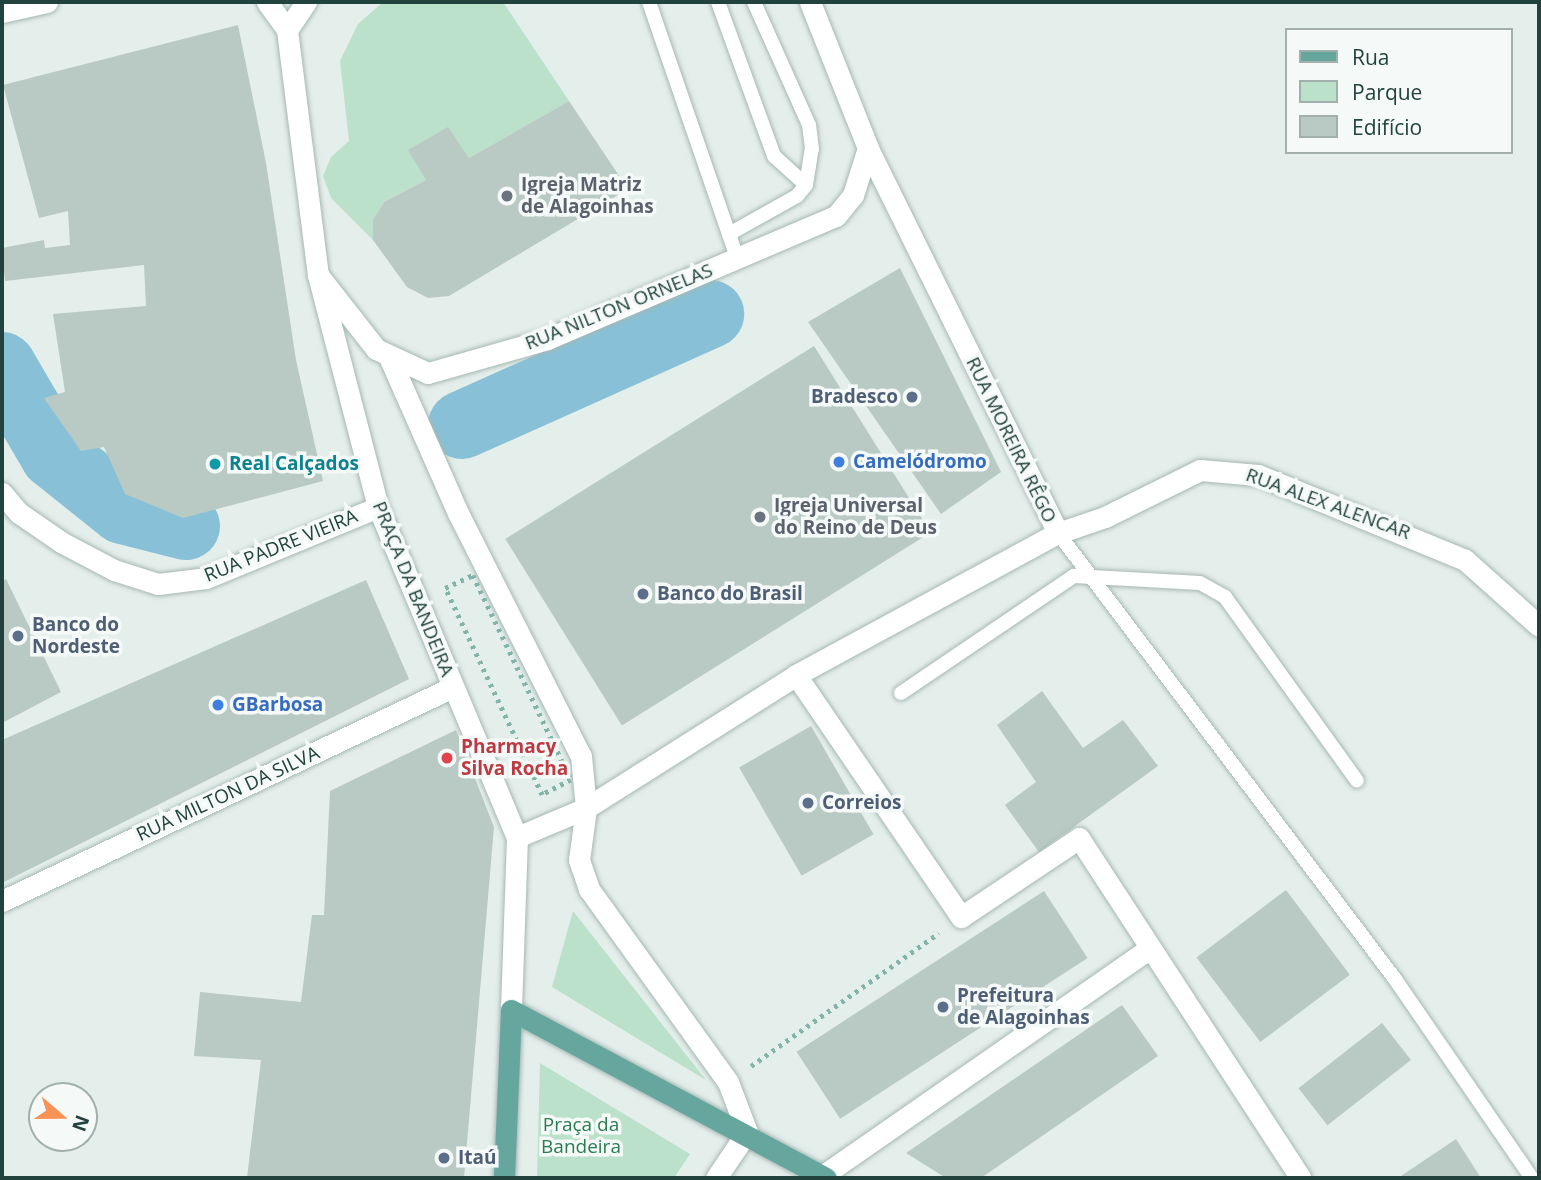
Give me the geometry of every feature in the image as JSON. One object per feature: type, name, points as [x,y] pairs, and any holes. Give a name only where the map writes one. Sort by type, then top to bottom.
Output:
[{"type":"main road","points":[[511,1010],[747,1132],[824,1177]]},
{"type":"main road","name":"PRAÇA DA BANDEIRA","points":[[504,1178],[511,1010]]},
{"type":"street","points":[[2,12],[47,2]]},
{"type":"street","points":[[267,2],[287,30],[306,2]]},
{"type":"street","name":"RUA MOREIRA RÊGO","points":[[517,836],[586,807],[796,675],[1058,533],[868,148],[810,2]]},
{"type":"street","name":"PRAÇA DA BANDEIRA","points":[[287,30],[318,275],[377,507],[517,836],[511,1010]]},
{"type":"street","name":"RUA NILTON ORNELAS","points":[[318,275],[376,349],[390,359],[428,373],[547,339],[845,210],[868,148]]},
{"type":"street","points":[[390,359],[458,513],[575,735],[586,807],[579,860],[589,889],[728,1082],[747,1132],[716,1178]]},
{"type":"street","name":"RUA ALEX ALENCAR","points":[[1058,533],[1105,517],[1200,470],[1258,475],[1465,560],[1539,626]]},
{"type":"street","name":"RUA PADRE VIEIRA","points":[[2,493],[19,513],[61,542],[114,570],[158,584],[206,578],[377,507]]},
{"type":"street","points":[[796,675],[961,917],[1079,838],[1301,1178]]},
{"type":"street","name":"RUA MILTON DA SILVA","points":[[2,901],[453,687]]},
{"type":"street","points":[[824,1177],[1150,948]]},
{"type":"lane","points":[[649,2],[737,258]]},
{"type":"lane","points":[[718,2],[774,156],[806,185]]},
{"type":"lane","points":[[729,234],[797,196],[806,185],[812,149],[809,125],[754,2]]},
{"type":"lane","points":[[1058,533],[1395,979],[1532,1178]]},
{"type":"lane","points":[[901,693],[1066,580],[1089,576],[1188,581],[1225,597],[1357,781]]},
{"type":"path","points":[[728,1082],[961,917]]},
{"type":"green space","points":[[383,2],[503,2],[569,101],[469,158],[448,128],[409,150],[426,180],[384,202],[373,220],[373,240],[331,198],[323,176],[331,157],[349,141],[340,61],[358,24]]},
{"type":"green space","points":[[573,911],[706,1080],[552,987]]},
{"type":"green space","name":"Praça da Bandeira","points":[[540,1063],[690,1154],[674,1178],[537,1178]]},
{"type":"building","points":[[238,25],[266,163],[296,360],[323,481],[183,518],[125,494],[104,447],[81,451],[44,398],[65,392],[53,314],[146,306],[144,265],[5,281],[2,248],[44,240],[45,248],[70,245],[68,211],[39,218],[3,85]]},
{"type":"building","name":"Igreja Matriz de Alagoinhas","points":[[569,101],[628,189],[449,296],[428,298],[407,287],[373,240],[373,220],[384,202],[426,180],[408,150],[448,127],[469,158]]},
{"type":"building","name":"Bradesco","points":[[900,268],[1001,472],[941,514],[808,322]]},
{"type":"building","points":[[814,346],[931,533],[622,725],[505,539]]},
{"type":"building","name":"Banco do Nordeste","points":[[6,579],[61,692],[2,723],[2,581]]},
{"type":"building","name":"GBarbosa","points":[[366,580],[409,679],[2,883],[2,740]]},
{"type":"building","points":[[1042,691],[1083,748],[1123,720],[1158,766],[1039,852],[1005,805],[1036,782],[997,725]]},
{"type":"building","name":"Correios","points":[[811,726],[874,834],[802,876],[739,768]]},
{"type":"building","points":[[456,730],[494,827],[464,1178],[247,1178],[261,1060],[194,1056],[200,992],[301,1002],[312,915],[324,915],[330,791]]},
{"type":"building","points":[[1286,890],[1350,975],[1260,1042],[1197,957]]},
{"type":"building","name":"Prefeitura de Alagoinhas","points":[[1044,891],[1088,958],[840,1119],[797,1052]]},
{"type":"building","points":[[1122,1005],[1158,1056],[981,1178],[946,1178],[906,1153]]},
{"type":"building","points":[[1382,1023],[1411,1060],[1327,1125],[1298,1088]]},
{"type":"building","points":[[1456,1139],[1481,1178],[1398,1178]]},
{"type":"waterway","points":[[462,425],[710,314]]},
{"type":"waterway","points":[[2,366],[54,455],[123,510],[186,526]]},
{"type":"place","name":"Igreja Matriz de Alagoinhas","points":[[507,196]]},
{"type":"place","name":"Bradesco","points":[[912,397]]},
{"type":"place","name":"Camelódromo","points":[[839,462]]},
{"type":"place","name":"Real Calçados","points":[[215,464]]},
{"type":"place","name":"Igreja Universal do Reino de Deus","points":[[760,517]]},
{"type":"place","name":"Banco do Brasil","points":[[643,594]]},
{"type":"place","name":"Banco do Nordeste","points":[[18,636]]},
{"type":"place","name":"GBarbosa","points":[[218,705]]},
{"type":"place","name":"Pharmacy Silva Rocha","points":[[447,758]]},
{"type":"place","name":"Correios","points":[[808,803]]},
{"type":"place","name":"Prefeitura de Alagoinhas","points":[[943,1007]]},
{"type":"place","name":"Itaú","points":[[444,1158]]}]
